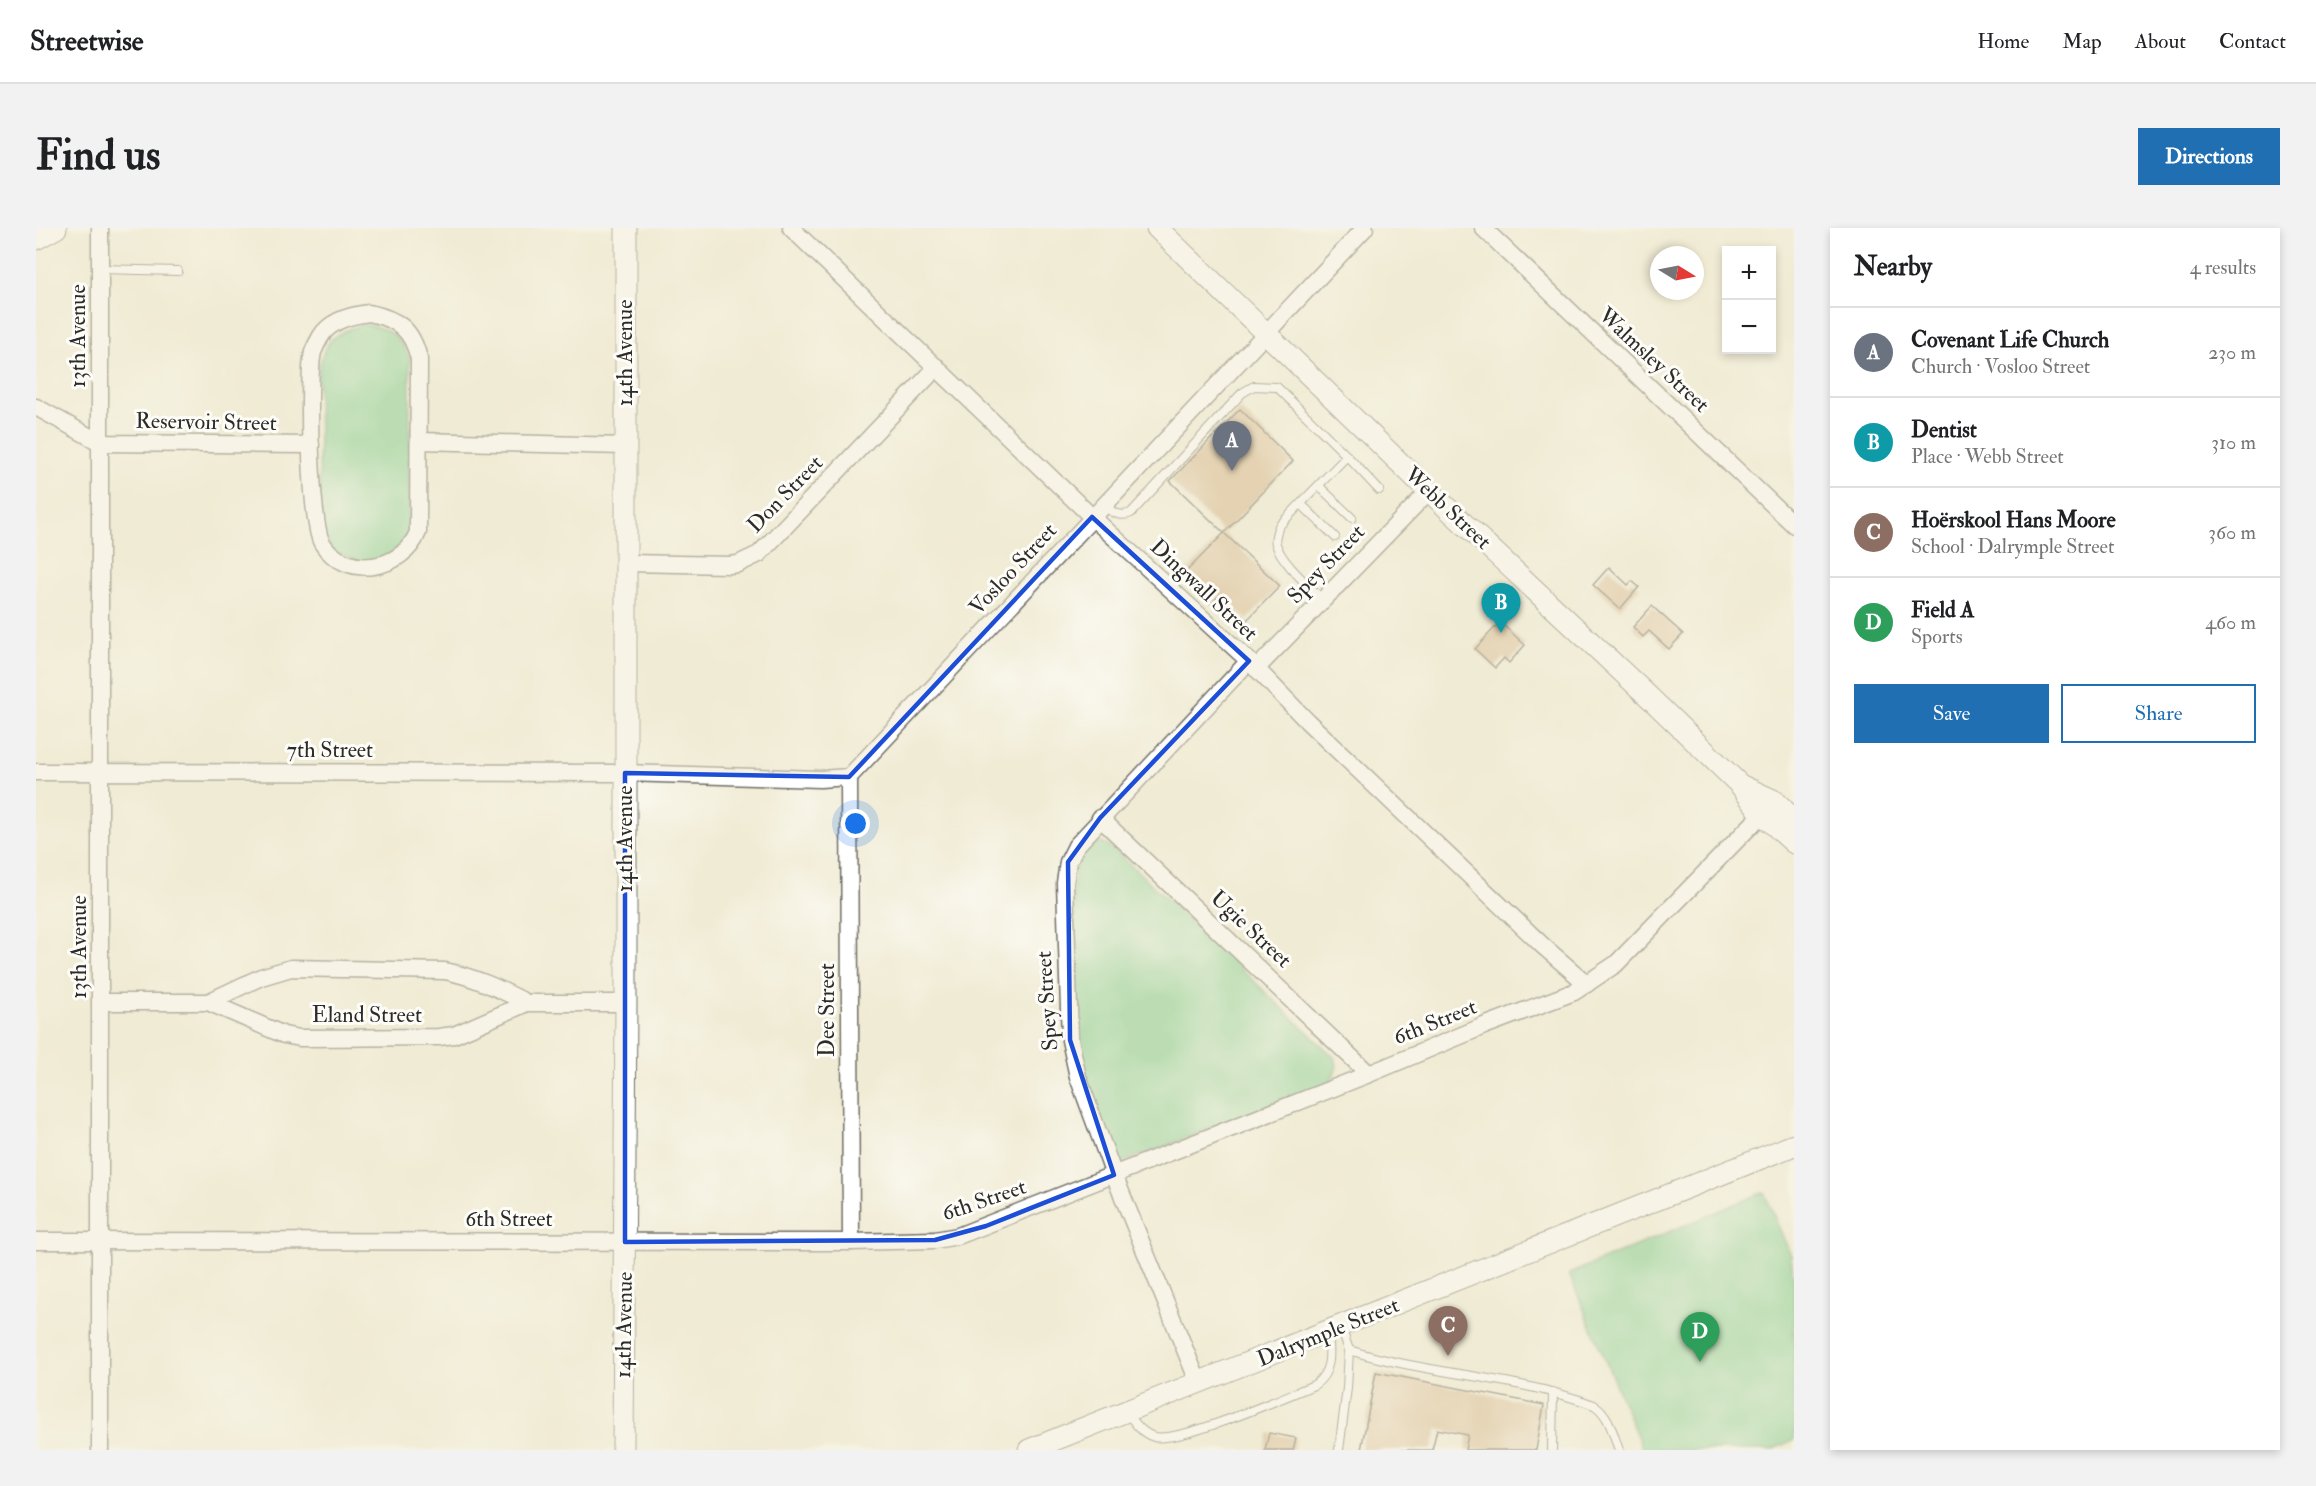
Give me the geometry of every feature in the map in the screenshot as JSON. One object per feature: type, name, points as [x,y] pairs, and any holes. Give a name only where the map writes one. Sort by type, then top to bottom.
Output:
[{"type":"street","points":[[36,239],[56,228]]},
{"type":"street","name":"13th Avenue","points":[[100,228],[100,1450]]},
{"type":"street","name":"14th Avenue","points":[[623,1450],[626,1003],[626,228]]},
{"type":"street","name":"Dingwall Street","points":[[791,228],[937,367],[1098,511],[1306,721],[1543,946],[1587,984]]},
{"type":"street","name":"Webb Street","points":[[1157,228],[1429,491],[1741,786],[1768,807],[1794,820]]},
{"type":"street","name":"Vosloo Street","points":[[849,777],[1365,228]]},
{"type":"street","name":"Walmsley Street","points":[[1483,228],[1794,525]]},
{"type":"street","points":[[369,313],[388,318],[406,330],[412,338],[419,359],[418,532],[411,546],[401,556],[385,565],[364,566],[343,561],[323,544],[315,519],[311,445],[310,375],[313,352],[323,333],[350,316],[369,313]]},
{"type":"street","name":"Don Street","points":[[627,562],[729,565],[738,564],[759,554],[937,367]]},
{"type":"street","name":"13th Avenue","points":[[36,407],[101,443]]},
{"type":"street","points":[[419,441],[625,446]]},
{"type":"street","name":"Reservoir Street","points":[[101,443],[311,445]]},
{"type":"street","name":"Spey Street","points":[[1199,1384],[1114,1175],[1074,1061],[1070,1040],[1066,949],[1065,884],[1068,862],[1076,846],[1100,818],[1252,665],[1323,600],[1429,491]]},
{"type":"street","name":"7th Street","points":[[36,772],[625,773]]},
{"type":"street","points":[[625,773],[820,779],[849,777]]},
{"type":"street","name":"Dee Street","points":[[849,777],[850,1242]]},
{"type":"street","name":"Webb Street","points":[[1768,807],[1794,843]]},
{"type":"street","name":"6th Street","points":[[36,1242],[850,1242],[935,1240],[958,1236],[1369,1074],[1484,1026],[1562,998],[1616,964],[1768,807]]},
{"type":"street","name":"Ugie Street","points":[[1100,818],[1369,1074]]},
{"type":"street","name":"Eland Street","points":[[208,1002],[261,977],[291,968],[445,971],[483,981],[527,1003]]},
{"type":"street","name":"Eland Street","points":[[101,1002],[208,1002],[284,1035],[300,1038],[448,1036],[527,1003],[626,1003]]},
{"type":"street","name":"Dalrymple Street","points":[[1029,1450],[1794,1145]]},
{"type":"lane","points":[[100,269],[178,271]]},
{"type":"lane","points":[[1098,511],[1120,515],[1131,513],[1242,393],[1254,386],[1277,387],[1378,490]]},
{"type":"lane","points":[[1323,600],[1293,570],[1276,545],[1276,534],[1279,526],[1347,456]]},
{"type":"lane","points":[[1319,486],[1352,518]]},
{"type":"lane","points":[[1301,504],[1335,537]]},
{"type":"lane","points":[[1335,1329],[1349,1350],[1339,1450]]},
{"type":"lane","points":[[1127,1412],[1143,1432],[1156,1437],[1173,1437],[1229,1419],[1320,1381],[1328,1367],[1335,1329]]},
{"type":"lane","points":[[1349,1350],[1388,1362],[1553,1392],[1597,1407],[1608,1421],[1619,1450]]},
{"type":"lane","points":[[1552,1450],[1553,1392]]},
{"type":"highlighted area","points":[[1092,517],[1249,661],[1100,818],[1068,862],[1070,1040],[1114,1175],[986,1226],[935,1240],[625,1242],[625,773],[849,777]]},
{"type":"green space","points":[[363,324],[386,330],[392,334],[402,344],[410,359],[409,530],[397,550],[364,563],[331,550],[320,518],[318,374],[326,346],[331,340],[343,331]]},
{"type":"green space","points":[[1102,843],[1114,849],[1334,1057],[1337,1066],[1331,1083],[1121,1163],[1114,1159],[1078,1057],[1073,888],[1076,859],[1090,844]]},
{"type":"green space","points":[[1764,1192],[1791,1256],[1794,1285],[1794,1440],[1771,1450],[1643,1450],[1569,1274]]},
{"type":"building","points":[[1240,409],[1293,461],[1224,533],[1170,481]]},
{"type":"building","points":[[1224,533],[1280,586],[1247,620],[1220,594],[1211,604],[1182,576]]},
{"type":"building","points":[[1609,567],[1628,585],[1632,581],[1639,587],[1620,609],[1593,585]]},
{"type":"building","points":[[1652,606],[1683,634],[1669,649],[1649,631],[1643,637],[1633,627]]},
{"type":"building","points":[[1500,622],[1525,645],[1509,663],[1504,658],[1495,668],[1475,649]]},
{"type":"building","points":[[1376,1372],[1544,1405],[1536,1450],[1465,1450],[1468,1435],[1437,1429],[1432,1450],[1361,1450]]},
{"type":"building","points":[[1269,1433],[1296,1438],[1293,1450],[1265,1450]]},
{"type":"place","name":"Covenant Life Church","points":[[1232,471]]},
{"type":"place","name":"Dentist","points":[[1501,633]]},
{"type":"place","name":"Hoërskool Hans Moore","points":[[1448,1356]]},
{"type":"place","name":"Field A","points":[[1700,1362]]}]
